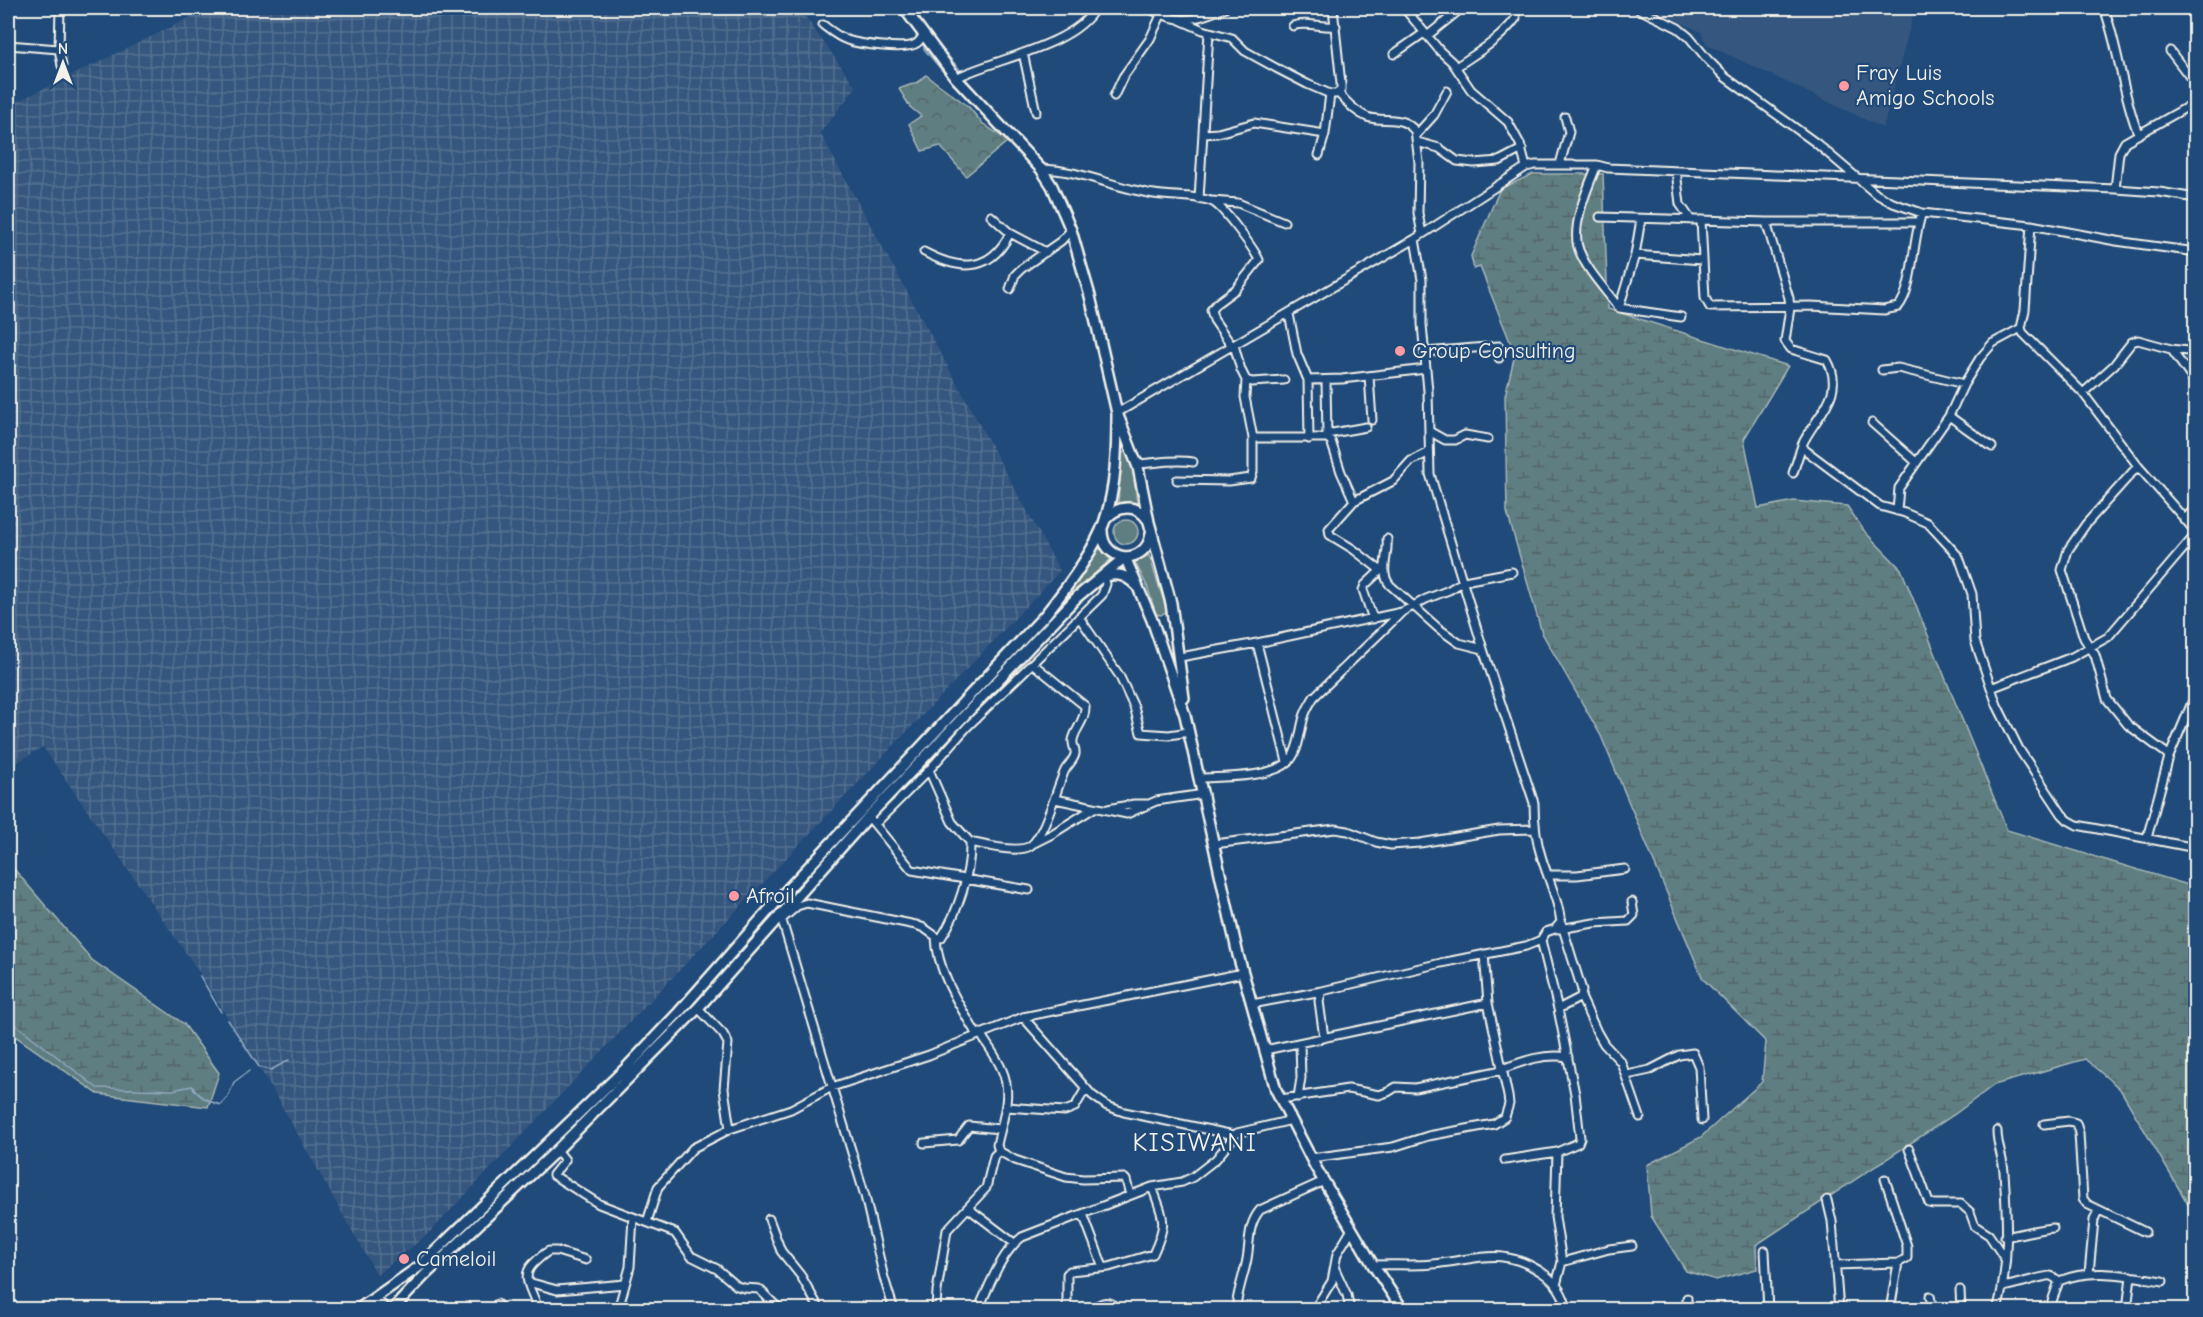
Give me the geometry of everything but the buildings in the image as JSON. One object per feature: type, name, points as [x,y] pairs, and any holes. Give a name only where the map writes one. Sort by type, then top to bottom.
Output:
[{"type":"main road","points":[[904,8],[956,78],[1041,169],[1052,186],[1071,230],[1090,296],[1117,413],[1137,464],[1150,526],[1171,603],[1180,657],[1185,715]]},
{"type":"main road","points":[[1117,413],[1113,488],[1104,524],[1103,541],[1114,553],[1125,557],[1140,589],[1185,715],[1243,973],[1276,1090],[1324,1181],[1403,1310]]},
{"type":"main road","points":[[357,1310],[420,1266],[626,1068],[785,892],[1045,615],[1067,588],[1114,511],[1130,508],[1138,511],[1150,526],[1148,545],[1143,551],[1125,557],[1091,584],[698,1008],[557,1150],[417,1283],[392,1310]]},
{"type":"main road","points":[[1091,584],[1104,576],[1118,574],[1125,575],[1140,589]]},
{"type":"main road","points":[[365,1304],[378,1302],[385,1310]]},
{"type":"street","points":[[60,8],[59,49],[62,66]]},
{"type":"street","points":[[956,78],[973,69],[1023,53],[1080,26],[1095,8]]},
{"type":"street","points":[[1148,8],[1161,15],[1232,38],[1245,51],[1330,94],[1338,93]]},
{"type":"street","points":[[1180,20],[1197,18],[1225,8]]},
{"type":"street","points":[[1333,8],[1341,84],[1338,93]]},
{"type":"street","points":[[1404,8],[1456,67],[1471,90],[1508,122],[1522,149],[1526,167]]},
{"type":"street","points":[[1394,54],[1462,8]]},
{"type":"street","points":[[1637,8],[1678,28],[1725,77],[1816,143],[1876,194],[1922,213],[2031,225],[2103,239],[2196,252]]},
{"type":"street","points":[[2104,8],[2114,39],[2129,108],[2138,133]]},
{"type":"street","points":[[1114,96],[1123,77],[1150,39],[1161,15]]},
{"type":"street","points":[[1456,67],[1486,48],[1507,30],[1516,18]]},
{"type":"street","points":[[1293,26],[1298,24],[1336,26]]},
{"type":"street","points":[[823,25],[847,40],[876,45],[911,46],[917,44],[923,36]]},
{"type":"street","points":[[1199,198],[1209,32]]},
{"type":"street","points":[[8,45],[59,49]]},
{"type":"street","points":[[2170,51],[2196,85]]},
{"type":"street","points":[[1023,53],[1036,112]]},
{"type":"street","points":[[1417,138],[1434,115],[1446,91]]},
{"type":"street","points":[[1338,93],[1355,111],[1365,116],[1404,121],[1411,126],[1417,138],[1418,213],[1422,234]]},
{"type":"street","points":[[1319,155],[1330,94]]},
{"type":"street","points":[[2115,189],[2121,146],[2138,133],[2196,102]]},
{"type":"street","points":[[1560,164],[1569,132],[1565,117]]},
{"type":"street","points":[[1204,134],[1218,133],[1254,123],[1324,134]]},
{"type":"street","points":[[1417,138],[1439,148],[1457,161],[1467,163],[1499,162],[1522,149]]},
{"type":"street","points":[[1117,413],[1415,239],[1526,167],[1560,164],[1597,165],[1608,168],[2115,189],[2159,192],[2196,198]]},
{"type":"street","points":[[1597,165],[1584,195],[1576,237],[1584,261],[1619,308],[1681,317]]},
{"type":"street","points":[[1608,168],[1611,166],[1713,169],[1718,172]]},
{"type":"street","points":[[1041,169],[1092,176],[1153,194],[1242,204],[1284,222]]},
{"type":"street","points":[[1676,171],[1680,204],[1690,220]]},
{"type":"street","points":[[1177,480],[1229,481],[1251,478],[1253,472],[1253,438],[1245,397],[1246,381],[1233,346],[1214,320],[1211,310],[1216,303],[1236,290],[1259,260],[1250,244],[1212,201]]},
{"type":"street","points":[[1701,220],[1702,260],[1706,298],[1710,307],[1811,306],[1884,310],[1898,307],[1903,301],[1908,285],[1918,222],[1922,213]]},
{"type":"street","points":[[991,216],[1010,233],[1046,252]]},
{"type":"street","points":[[1600,218],[1766,222],[1918,222]]},
{"type":"street","points":[[1619,308],[1635,255],[1641,219]]},
{"type":"street","points":[[1766,222],[1787,289],[1790,308],[1784,335],[1787,345],[1791,349],[1827,360],[1832,370],[1830,400],[1802,445],[1793,473]]},
{"type":"street","points":[[1991,688],[2049,667],[2108,637],[2196,533],[2138,466],[2083,393],[2023,333],[2021,328],[2025,310],[2031,225]]},
{"type":"street","points":[[1010,289],[1015,275],[1061,242],[1071,230]]},
{"type":"street","points":[[924,252],[953,265],[974,266],[991,257],[1003,246],[1010,233]]},
{"type":"street","points":[[1415,239],[1422,280],[1429,452],[1433,486],[1483,649],[1534,803],[1535,829],[1541,858],[1554,890],[1560,926],[1577,970],[1582,990],[1581,997],[1604,1044],[1621,1062],[1640,1116]]},
{"type":"street","points":[[1635,255],[1702,260]]},
{"type":"street","points":[[1289,314],[1297,354],[1308,380],[1309,440]]},
{"type":"street","points":[[1897,511],[1899,488],[1949,416],[1964,384],[1987,349],[1999,339],[2021,328]]},
{"type":"street","points":[[2083,393],[2114,365],[2132,342],[2138,340],[2171,349],[2196,352]]},
{"type":"street","points":[[1425,352],[1499,346],[1499,358]]},
{"type":"street","points":[[2171,349],[2196,384]]},
{"type":"street","points":[[1882,370],[1898,368],[1964,384]]},
{"type":"street","points":[[1308,380],[1426,369]]},
{"type":"street","points":[[1369,376],[1372,420]]},
{"type":"street","points":[[1246,381],[1284,380]]},
{"type":"street","points":[[1326,380],[1327,436],[1354,501]]},
{"type":"street","points":[[1949,416],[1992,447]]},
{"type":"street","points":[[1872,423],[1916,462]]},
{"type":"street","points":[[1253,438],[1309,440],[1366,427]]},
{"type":"street","points":[[1429,431],[1445,440],[1455,440],[1465,435],[1488,439]]},
{"type":"street","points":[[1802,445],[1809,454],[1880,506],[1928,524],[1959,556],[1972,594],[1976,641],[2005,723],[2056,807],[2068,820],[2077,825],[2196,848]]},
{"type":"street","points":[[1429,452],[1411,460],[1393,481],[1354,501],[1328,532],[1382,569],[1385,580],[1459,643],[1483,649]]},
{"type":"street","points":[[1137,464],[1176,459],[1193,462]]},
{"type":"street","points":[[2138,466],[2086,524],[2068,550],[2062,570],[2084,638],[2095,655],[2102,687],[2115,711],[2128,725],[2169,757]]},
{"type":"street","points":[[2184,520],[2196,507]]},
{"type":"street","points":[[1373,619],[1363,590],[1365,585],[1382,569],[1388,552],[1387,539]]},
{"type":"street","points":[[1200,778],[1236,777],[1278,768],[1292,756],[1305,714],[1314,697],[1402,612],[1464,581],[1512,572]]},
{"type":"street","points":[[1029,890],[912,870],[872,820],[929,770],[967,728],[1105,590],[1104,576]]},
{"type":"street","points":[[1180,657],[1402,612]]},
{"type":"street","points":[[1079,617],[1119,675],[1134,706],[1141,734],[1169,735],[1189,732]]},
{"type":"street","points":[[1257,643],[1287,762]]},
{"type":"street","points":[[1033,664],[1078,698],[1086,708],[1073,741],[1075,753],[1034,843]]},
{"type":"street","points":[[2147,838],[2169,757],[2196,693]]},
{"type":"street","points":[[929,770],[952,822],[970,842],[1021,849],[1052,834],[1094,808]]},
{"type":"street","points":[[1055,799],[1127,814],[1164,800],[1204,794]]},
{"type":"street","points":[[1214,844],[1335,829],[1386,844],[1405,845],[1487,832],[1535,829]]},
{"type":"street","points":[[894,1310],[884,1278],[866,1196],[781,916],[807,903],[924,928],[940,939],[957,911],[970,853],[970,842]]},
{"type":"street","points":[[1548,876],[1625,869]]},
{"type":"street","points":[[1252,1004],[1526,946],[1541,940],[1546,932],[1560,926],[1628,921],[1634,915],[1632,902]]},
{"type":"street","points":[[936,937],[949,984],[1004,1073],[1006,1107],[997,1145],[999,1151],[1015,1160],[1066,1177],[1124,1178],[1130,1195]]},
{"type":"street","points":[[1505,1160],[1557,1152],[1578,1143],[1580,1138],[1568,1058],[1541,940]]},
{"type":"street","points":[[1311,1158],[1393,1147],[1428,1136],[1487,1125],[1505,1117],[1509,1104],[1488,1003],[1484,954]]},
{"type":"street","points":[[647,1222],[658,1187],[693,1148],[730,1129],[791,1109],[832,1086],[928,1055],[1023,1017],[1243,973]]},
{"type":"street","points":[[1322,991],[1319,1001],[1324,1038]]},
{"type":"street","points":[[1558,1009],[1581,997]]},
{"type":"street","points":[[1265,1050],[1488,1003]]},
{"type":"street","points":[[698,1008],[723,1034],[728,1043],[724,1089],[730,1129]]},
{"type":"street","points":[[1023,1017],[1100,1102],[1113,1109],[1234,1135]]},
{"type":"street","points":[[1298,1097],[1301,1078],[1300,1043]]},
{"type":"street","points":[[1627,1075],[1650,1070],[1678,1055],[1693,1053],[1699,1067],[1702,1120]]},
{"type":"street","points":[[1281,1099],[1348,1089],[1378,1095],[1396,1087],[1415,1089],[1502,1069],[1518,1062],[1545,1056],[1556,1055],[1568,1058]]},
{"type":"street","points":[[1006,1107],[1065,1111],[1075,1107],[1086,1089]]},
{"type":"street","points":[[978,1310],[998,1268],[1014,1243],[1033,1231],[1152,1187],[1182,1182],[1193,1177],[1216,1159],[1234,1135],[1242,1131],[1292,1120]]},
{"type":"street","points":[[2044,1124],[2069,1121],[2076,1123],[2079,1133],[2081,1195],[2087,1204],[2145,1232]]},
{"type":"street","points":[[924,1143],[958,1140],[969,1126],[1000,1129]]},
{"type":"street","points":[[1997,1131],[2004,1170],[2006,1237],[2002,1287],[1997,1310]]},
{"type":"street","points":[[1909,1149],[1929,1203],[1961,1204],[1970,1212],[1975,1226],[1989,1235],[2005,1259]]},
{"type":"street","points":[[557,1150],[566,1160],[553,1175],[598,1204],[675,1233],[691,1256],[717,1269],[737,1286],[759,1289],[780,1310]]},
{"type":"street","points":[[936,1310],[944,1237],[953,1222],[986,1188],[994,1156],[999,1151]]},
{"type":"street","points":[[1556,1285],[1562,1262],[1555,1217],[1557,1152]]},
{"type":"street","points":[[1835,1265],[1898,1263],[1907,1258],[1907,1246],[1885,1179]]},
{"type":"street","points":[[1237,1301],[1239,1286],[1247,1263],[1248,1235],[1255,1216],[1260,1210],[1324,1181]]},
{"type":"street","points":[[1070,1310],[1067,1305],[1067,1272],[1103,1267],[1153,1254],[1164,1228],[1164,1221],[1152,1187]]},
{"type":"street","points":[[1827,1200],[1832,1221],[1839,1310]]},
{"type":"street","points":[[968,1208],[1014,1243]]},
{"type":"street","points":[[2089,1273],[2094,1220],[2098,1210]]},
{"type":"street","points":[[1083,1214],[1103,1267]]},
{"type":"street","points":[[618,1310],[630,1267],[633,1216]]},
{"type":"street","points":[[769,1219],[781,1251],[801,1276],[819,1309]]},
{"type":"street","points":[[2006,1237],[2037,1229],[2054,1228]]},
{"type":"street","points":[[1314,1310],[1332,1281],[1340,1246],[1352,1229]]},
{"type":"street","points":[[1562,1262],[1609,1249],[1632,1246]]},
{"type":"street","points":[[538,1310],[526,1273],[544,1253],[557,1251],[586,1260]]},
{"type":"street","points":[[1765,1251],[1768,1310]]},
{"type":"street","points":[[1373,1264],[1424,1264],[1499,1256],[1524,1261],[1551,1278],[1561,1290],[1567,1310]]},
{"type":"street","points":[[1890,1310],[1898,1263]]},
{"type":"street","points":[[1335,1269],[1347,1295],[1350,1310]]},
{"type":"street","points":[[2002,1287],[2047,1276],[2059,1281],[2089,1273],[2108,1273],[2163,1281]]},
{"type":"street","points":[[2127,1310],[2131,1276]]},
{"type":"street","points":[[2049,1310],[2059,1281]]},
{"type":"street","points":[[528,1282],[557,1290],[625,1284]]},
{"type":"street","points":[[1960,1290],[1961,1310]]},
{"type":"street","points":[[1930,1296],[1933,1310]]},
{"type":"street","points":[[1686,1298],[1687,1310]]},
{"type":"street","points":[[1091,1310],[1099,1304],[1108,1302],[1115,1310]]},
{"type":"shaded area","points":[[210,8],[799,8],[856,87],[820,133],[1060,571],[429,1233],[377,1275],[272,1089],[199,972],[43,747],[16,763],[8,751],[8,106]]},
{"type":"shaded area","name":"Fray Luis Amigo Schools","points":[[1650,8],[1915,8],[1883,128],[1706,44],[1701,32]]},
{"type":"green space","points":[[926,75],[968,106],[982,123],[1008,141],[966,176],[940,146],[922,151],[909,124],[921,116],[910,107],[899,89],[918,82]]},
{"type":"green space","points":[[1533,174],[1603,174],[1608,309],[1788,366],[1744,439],[1758,508],[1794,501],[1847,506],[1865,532],[1901,569],[2007,830],[2195,887],[2195,1216],[2120,1089],[2085,1059],[1994,1085],[1955,1114],[1756,1245],[1757,1269],[1716,1280],[1686,1271],[1651,1216],[1647,1165],[1701,1137],[1762,1082],[1766,1042],[1703,979],[1601,736],[1542,633],[1507,512],[1505,396],[1515,354],[1480,267],[1474,269],[1471,256],[1500,189]]},
{"type":"green space","points":[[1126,450],[1132,463],[1137,503],[1118,503],[1122,454]]},
{"type":"green space","points":[[1126,520],[1134,524],[1138,532],[1134,540],[1126,544],[1118,540],[1114,532],[1118,524]]},
{"type":"green space","points":[[1099,547],[1111,559],[1064,601]]},
{"type":"green space","points":[[1149,555],[1167,611],[1161,615],[1156,614],[1147,586],[1135,562]]},
{"type":"green space","points":[[8,862],[92,960],[184,1024],[219,1073],[208,1107],[98,1094],[8,1031]]},
{"type":"waterway","points":[[912,8],[927,31],[961,71]]},
{"type":"waterway","points":[[923,42],[924,49],[954,85]]},
{"type":"waterway","points":[[965,78],[988,105]]},
{"type":"waterway","points":[[957,88],[963,93]]},
{"type":"waterway","points":[[967,99],[1011,144]]},
{"type":"waterway","points":[[993,110],[999,117]]},
{"type":"waterway","points":[[1015,148],[1028,164]]},
{"type":"waterway","points":[[1032,167],[1043,181]]},
{"type":"waterway","points":[[1052,177],[1072,222]]},
{"type":"waterway","points":[[1045,184],[1050,193]]},
{"type":"waterway","points":[[1063,222],[1067,232]]},
{"type":"waterway","points":[[1219,847],[1246,969]]},
{"type":"waterway","points":[[1234,958],[1236,969]]},
{"type":"waterway","points":[[200,976],[221,1012]]},
{"type":"waterway","points":[[1240,982],[1243,989]]},
{"type":"waterway","points":[[228,1020],[259,1067],[271,1070],[289,1060]]},
{"type":"waterway","points":[[8,1021],[19,1027],[97,1088],[172,1090],[192,1086],[205,1098],[221,1105],[228,1097],[234,1082],[249,1071]]},
{"type":"waterway","points":[[1299,1145],[1316,1179]]},
{"type":"waterway","points":[[1320,1187],[1347,1229]]},
{"type":"waterway","points":[[1351,1237],[1361,1253]]},
{"type":"place","name":"Fray Luis Amigo Schools","points":[[1844,86]]},
{"type":"place","name":"Group Consulting","points":[[1400,351]]},
{"type":"place","name":"Afroil","points":[[734,896]]},
{"type":"place","name":"Cameloil","points":[[404,1259]]},
{"type":"district","name":"KISIWANI","points":[[1195,1143]]}]
